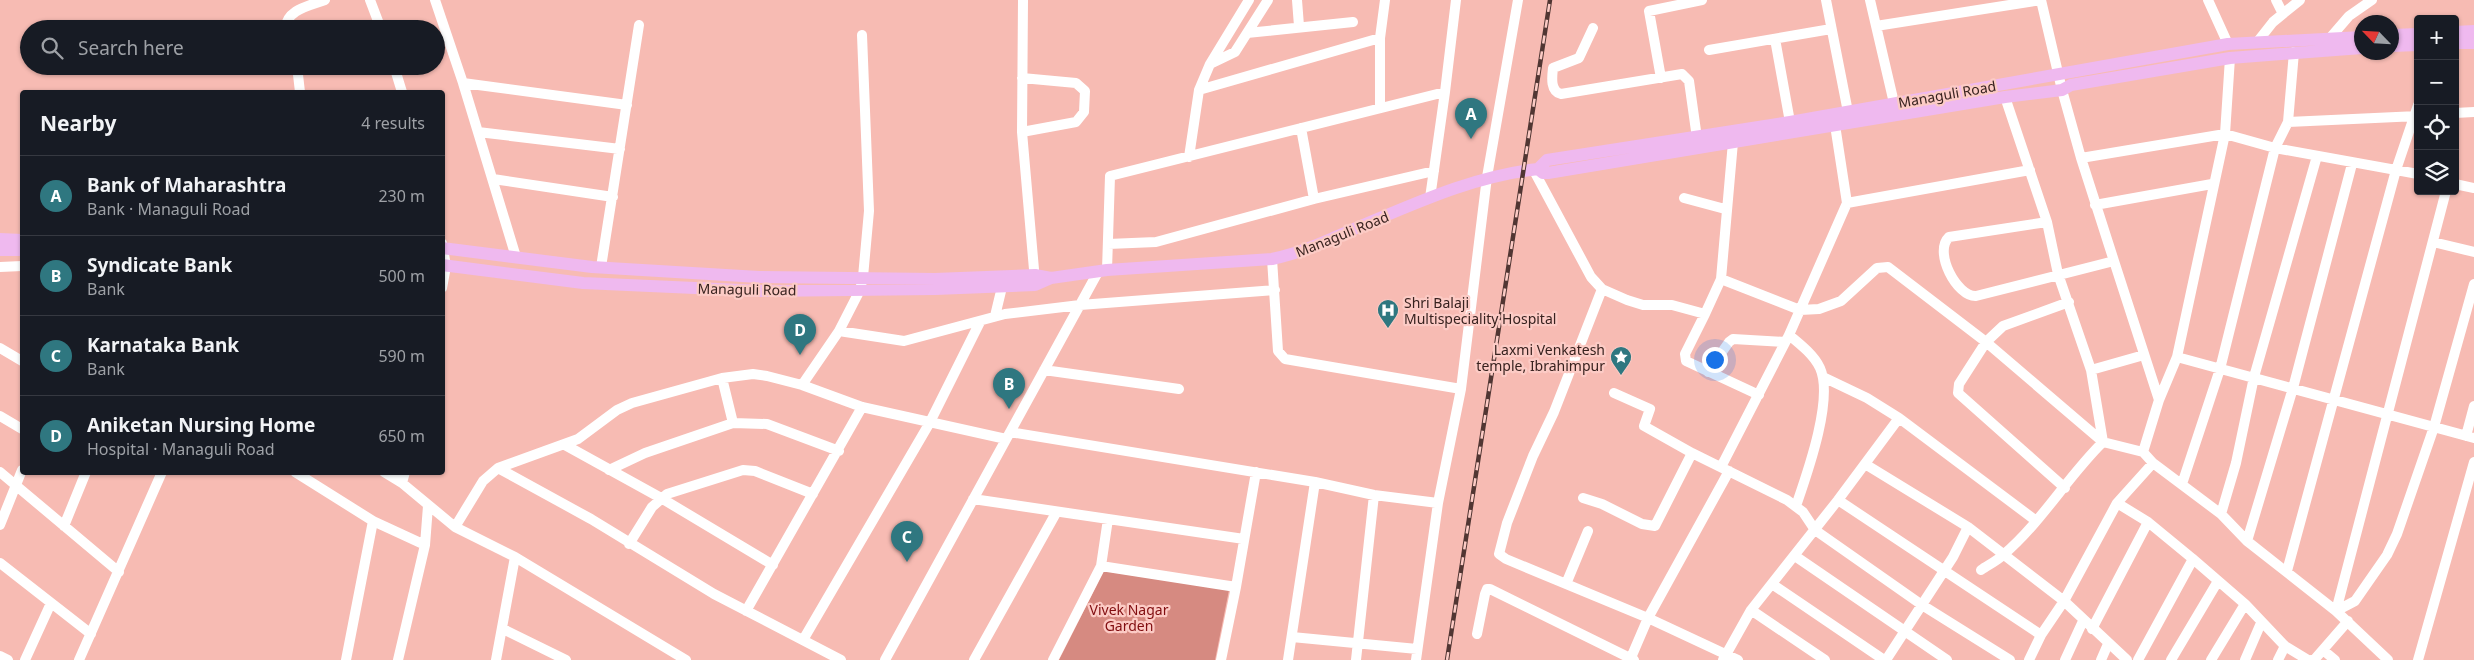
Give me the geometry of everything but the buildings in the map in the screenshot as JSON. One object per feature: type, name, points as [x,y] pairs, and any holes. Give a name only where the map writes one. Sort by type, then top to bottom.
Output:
[{"type":"main road","points":[[2459,32],[2474,32]]},
{"type":"main road","points":[[2399,35],[2414,34]]},
{"type":"main road","name":"Managuli Road","points":[[445,266],[602,284],[762,291],[1002,287],[1035,280],[1103,271],[1272,259],[1296,254],[1430,198],[1486,177],[1535,169],[1547,160],[1697,138],[2228,44],[2354,37]]},
{"type":"main road","points":[[2459,43],[2474,42]]},
{"type":"main road","points":[[2399,46],[2414,45]]},
{"type":"main road","name":"Managuli Road","points":[[1535,169],[1548,173],[2005,97],[2062,90],[2072,85],[2230,58],[2354,48]]},
{"type":"main road","points":[[0,239],[20,240]]},
{"type":"main road","name":"Managuli Road","points":[[445,246],[602,267],[759,277],[1035,280]]},
{"type":"main road","points":[[0,250],[20,250]]},
{"type":"street","points":[[286,20],[293,12],[325,0]]},
{"type":"street","points":[[370,0],[378,20]]},
{"type":"street","points":[[435,0],[442,20]]},
{"type":"street","points":[[1022,0],[1022,132],[1035,280]]},
{"type":"street","points":[[1189,157],[1199,90],[1210,64],[1250,0]]},
{"type":"street","points":[[1210,64],[1232,55],[1268,0]]},
{"type":"street","points":[[1297,0],[1299,26]]},
{"type":"street","points":[[1380,108],[1380,38],[1386,0]]},
{"type":"street","points":[[1430,198],[1456,0]]},
{"type":"street","points":[[1416,660],[1438,503],[1461,389],[1486,177],[1518,0]]},
{"type":"street","points":[[1646,0],[1662,78]]},
{"type":"street","points":[[1649,11],[1702,0]]},
{"type":"street","points":[[1826,0],[1848,112]]},
{"type":"street","points":[[1870,0],[1894,103]]},
{"type":"street","points":[[1876,26],[2041,0],[2058,75],[2081,158],[2159,400]]},
{"type":"street","points":[[2208,0],[2228,44]]},
{"type":"street","points":[[2276,0],[2283,14]]},
{"type":"street","points":[[2258,41],[2283,14],[2300,0]]},
{"type":"street","points":[[2330,38],[2349,16],[2372,0]]},
{"type":"street","points":[[1246,33],[1299,26],[1353,22]]},
{"type":"street","points":[[602,267],[640,25]]},
{"type":"street","points":[[1593,28],[1580,58],[1553,68],[1554,89],[1556,92],[1561,94],[1682,74],[1687,76],[1697,138]]},
{"type":"street","points":[[1709,50],[1831,29]]},
{"type":"street","points":[[445,30],[516,257]]},
{"type":"street","points":[[802,385],[839,331],[860,290],[863,277],[868,211],[862,35]]},
{"type":"street","points":[[1199,90],[1380,38]]},
{"type":"street","points":[[1775,39],[1790,122]]},
{"type":"street","points":[[2182,484],[2220,369],[2276,148],[2288,122],[2294,52]]},
{"type":"street","points":[[2144,452],[2159,400],[2177,357],[2224,134],[2230,58]]},
{"type":"street","points":[[298,75],[300,90]]},
{"type":"street","points":[[397,75],[401,90]]},
{"type":"street","points":[[1022,78],[1076,83],[1083,87],[1085,91],[1084,112],[1076,122],[1022,132]]},
{"type":"street","points":[[463,83],[627,105]]},
{"type":"street","points":[[885,660],[1080,305],[1103,271],[1108,244],[1110,176],[1445,92]]},
{"type":"street","points":[[2005,97],[2047,222],[2058,274],[2091,370],[2103,442]]},
{"type":"street","points":[[2459,113],[2474,112]]},
{"type":"street","points":[[2288,122],[2414,116]]},
{"type":"street","points":[[2287,571],[2332,399],[2396,170],[2414,121]]},
{"type":"street","points":[[1477,634],[1485,594],[1487,589],[1490,589],[1632,659],[1648,618],[1725,469],[1787,338],[1847,203],[1835,125]]},
{"type":"street","points":[[1300,128],[1314,199]]},
{"type":"street","points":[[478,132],[620,149]]},
{"type":"street","points":[[2081,158],[2224,134],[2276,148],[2352,164],[2414,173]]},
{"type":"street","points":[[1733,142],[1721,279],[1685,354],[1688,363],[1759,395]]},
{"type":"street","points":[[2221,514],[2236,463],[2254,377],[2317,156]]},
{"type":"street","points":[[2248,541],[2293,388],[2352,164]]},
{"type":"street","points":[[1535,169],[1591,277],[1602,290],[1643,306],[1672,305],[1705,314]]},
{"type":"street","points":[[1847,203],[2030,170]]},
{"type":"street","points":[[1108,244],[1156,242],[1314,199],[1434,172]]},
{"type":"street","points":[[493,179],[613,196]]},
{"type":"street","points":[[2095,205],[2212,184]]},
{"type":"street","points":[[2459,185],[2474,188]]},
{"type":"street","points":[[2336,611],[2445,195]]},
{"type":"street","points":[[1684,198],[1726,209]]},
{"type":"street","points":[[2047,222],[1949,237],[1943,245],[1942,251],[1952,277],[1973,297],[2114,261]]},
{"type":"street","points":[[2433,242],[2474,252]]},
{"type":"street","points":[[1272,259],[1278,351],[1285,359],[1461,389]]},
{"type":"street","points":[[0,267],[20,266]]},
{"type":"street","points":[[1721,279],[1800,310],[1818,309],[1841,301],[1878,268],[1888,267],[1986,342],[2103,442],[2144,452],[2153,463],[2221,514],[2248,541],[2348,621],[2388,660]]},
{"type":"street","points":[[2336,611],[2355,601],[2387,555],[2406,510],[2434,427],[2474,284]]},
{"type":"street","points":[[995,316],[1002,287]]},
{"type":"street","points":[[839,331],[904,342],[980,322],[995,316],[1080,305],[1275,290]]},
{"type":"street","points":[[1602,290],[1554,412],[1533,456],[1507,523],[1499,551],[1501,557],[1648,618],[1724,657],[1738,660]]},
{"type":"street","points":[[2065,488],[1958,393],[1959,384],[1986,342],[2004,326],[2069,302]]},
{"type":"street","points":[[803,640],[929,424],[980,322]]},
{"type":"street","points":[[1708,372],[1729,342],[1734,339],[1787,338],[1818,364],[1823,376],[1824,388],[1818,437],[1796,506]]},
{"type":"street","points":[[0,348],[20,360]]},
{"type":"street","points":[[2091,370],[2144,354]]},
{"type":"street","points":[[2177,357],[2470,437],[2474,406]]},
{"type":"street","points":[[1044,370],[1179,389]]},
{"type":"street","points":[[455,528],[483,481],[498,468],[565,445],[586,434],[617,410],[632,403],[722,378],[753,374],[802,385],[862,408],[929,424],[1256,472],[1374,495],[1438,503]]},
{"type":"street","points":[[1823,376],[1867,398],[1899,418],[2035,520]]},
{"type":"street","points":[[722,378],[733,422]]},
{"type":"street","points":[[1614,393],[1650,409],[1644,426],[1692,453],[1796,506],[1815,530],[1922,605],[2010,660]]},
{"type":"street","points":[[746,611],[862,408]]},
{"type":"street","points":[[0,416],[20,428]]},
{"type":"street","points":[[1724,657],[1752,610],[1899,418]]},
{"type":"street","points":[[609,470],[645,453],[733,422],[767,424],[839,451]]},
{"type":"street","points":[[1981,570],[2003,555],[2065,488],[2088,456],[2103,442]]},
{"type":"street","points":[[565,445],[661,498],[773,565]]},
{"type":"street","points":[[1583,498],[1602,504],[1642,524],[1655,526],[1692,453]]},
{"type":"street","points":[[2418,660],[2474,462]]},
{"type":"street","points":[[2029,660],[2041,636],[2064,601],[2117,503],[2153,463]]},
{"type":"street","points":[[1865,464],[1968,527],[2064,601],[2083,621],[2127,660]]},
{"type":"street","points":[[498,468],[746,611],[841,660]]},
{"type":"street","points":[[629,544],[652,507],[661,498],[673,492],[743,470],[754,471],[813,494]]},
{"type":"street","points":[[0,472],[17,484],[119,572]]},
{"type":"street","points":[[1221,660],[1256,472]]},
{"type":"street","points":[[0,525],[20,475]]},
{"type":"street","points":[[64,526],[85,475]]},
{"type":"street","points":[[79,660],[161,475]]},
{"type":"street","points":[[300,475],[373,521],[425,545]]},
{"type":"street","points":[[389,475],[402,483],[455,528],[515,557],[683,659]]},
{"type":"street","points":[[402,483],[404,475]]},
{"type":"street","points":[[1288,660],[1314,482]]},
{"type":"street","points":[[1356,660],[1374,495]]},
{"type":"street","points":[[973,499],[1056,513],[1244,539]]},
{"type":"street","points":[[1838,500],[2041,636]]},
{"type":"street","points":[[2117,503],[2148,522],[2193,559],[2245,604],[2285,646],[2310,660],[2323,650],[2348,621]]},
{"type":"street","points":[[398,660],[425,545],[428,506]]},
{"type":"street","points":[[974,660],[1056,513]]},
{"type":"street","points":[[1053,660],[1101,566],[1108,519]]},
{"type":"street","points":[[346,660],[373,521]]},
{"type":"street","points":[[2092,629],[2148,522]]},
{"type":"street","points":[[1772,584],[1885,660],[1945,570],[1968,527]]},
{"type":"street","points":[[1566,584],[1588,531]]},
{"type":"street","points":[[1795,556],[1947,660]]},
{"type":"street","points":[[496,660],[515,557]]},
{"type":"street","points":[[2138,660],[2193,559]]},
{"type":"street","points":[[0,563],[91,634]]},
{"type":"street","points":[[1101,566],[1236,587]]},
{"type":"street","points":[[2171,660],[2218,581]]},
{"type":"street","points":[[25,660],[51,603]]},
{"type":"street","points":[[2211,660],[2245,604]]},
{"type":"street","points":[[1752,610],[1825,660]]},
{"type":"street","points":[[2065,660],[2083,621]]},
{"type":"street","points":[[2245,660],[2262,623]]},
{"type":"street","points":[[503,629],[566,660]]},
{"type":"street","points":[[1292,637],[1417,649]]},
{"type":"street","points":[[2101,660],[2108,644]]},
{"type":"street","points":[[2278,660],[2285,646]]},
{"type":"street","points":[[2323,650],[2335,660]]},
{"type":"street","points":[[0,656],[8,660]]},
{"type":"green space","name":"Vivek Nagar Garden","points":[[1104,571],[1229,590],[1215,660],[1059,660]]},
{"type":"railway","points":[[1447,660],[1550,0]]},
{"type":"place","name":"Bank of Maharashtra","points":[[1471,139]]},
{"type":"place","name":"Shri Balaji Multispeciality Hospital","points":[[1388,329]]},
{"type":"place","name":"Aniketan Nursing Home","points":[[800,355]]},
{"type":"place","name":"Laxmi Venkatesh temple, Ibrahimpur","points":[[1621,376]]},
{"type":"place","name":"Syndicate Bank","points":[[1009,409]]},
{"type":"place","name":"Karnataka Bank","points":[[907,562]]}]
